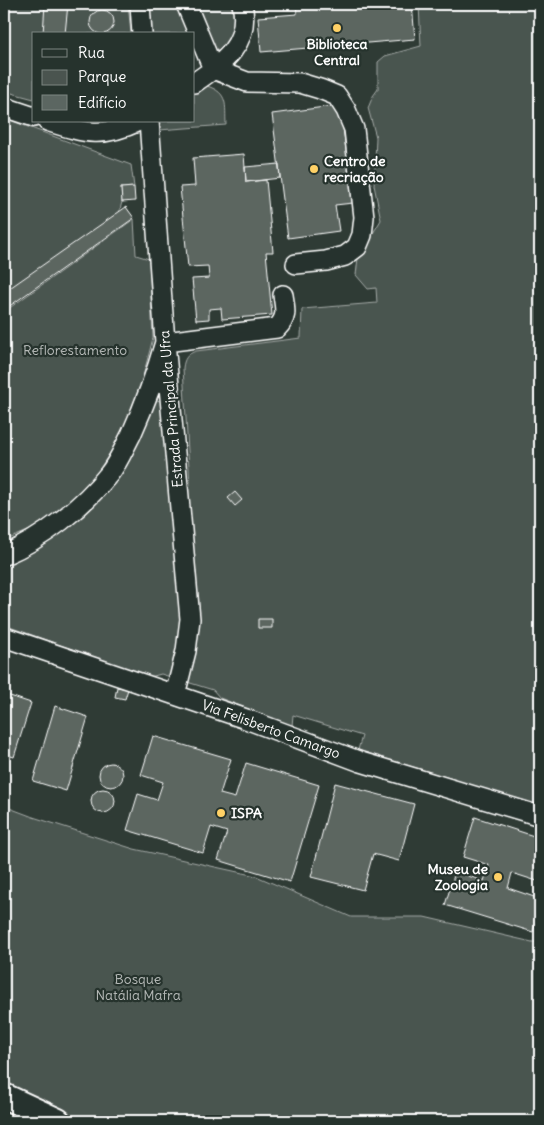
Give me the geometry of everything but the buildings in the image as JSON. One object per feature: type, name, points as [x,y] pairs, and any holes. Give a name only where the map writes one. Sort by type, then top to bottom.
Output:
[{"type":"main road","points":[[4,1096],[58,1121]]},
{"type":"lane","points":[[140,4],[142,32]]},
{"type":"lane","points":[[186,4],[213,69],[247,82],[300,84],[320,88],[337,96],[346,110],[354,129],[364,217],[362,235],[357,247],[345,256],[326,261],[296,264]]},
{"type":"lane","points":[[195,82],[226,59],[240,36],[244,22],[242,4]]},
{"type":"lane","points":[[4,107],[32,116]]},
{"type":"lane","points":[[50,122],[83,133],[109,133],[136,122]]},
{"type":"lane","name":"Estrada Principal da Ufra","points":[[149,122],[165,342],[190,619],[186,651],[175,695]]},
{"type":"lane","points":[[4,555],[45,532],[75,509],[110,473],[123,451],[146,402],[165,342],[277,328],[283,321],[285,314],[283,295]]},
{"type":"lane","name":"Via Felisberto Camargo","points":[[4,637],[175,695],[361,762],[540,816]]},
{"type":"green space","points":[[4,4],[128,4],[131,32],[32,32],[32,98],[4,91]]},
{"type":"green space","points":[[147,4],[177,4],[190,32],[150,32]]},
{"type":"green space","points":[[193,4],[239,4],[239,26],[217,59]]},
{"type":"green space","points":[[419,4],[540,4],[540,806],[358,750],[362,736],[293,715],[292,726],[220,698],[213,690],[161,674],[150,677],[4,625],[4,564],[60,533],[93,507],[108,492],[132,456],[152,406],[157,400],[163,402],[172,498],[190,485],[183,368],[188,355],[196,351],[301,338],[302,309],[377,303],[376,288],[368,289],[356,275],[358,258],[381,220],[374,185],[376,137],[368,108],[378,89],[378,62],[385,56],[421,46]]},
{"type":"green space","points":[[207,86],[219,92],[224,101],[226,125],[159,130],[156,122],[195,122],[195,93]]},
{"type":"green space","points":[[4,118],[131,165],[134,187],[121,188],[122,202],[119,213],[4,295]]},
{"type":"green space","name":"Reflorestamento","points":[[134,219],[136,255],[149,259],[153,338],[136,403],[121,436],[91,482],[78,495],[48,518],[30,530],[4,541],[4,312]]},
{"type":"green space","name":"Bosque Natália Mafra","points":[[4,806],[134,849],[256,876],[351,917],[424,917],[532,942],[540,942],[540,1121],[4,1121]]},
{"type":"place","name":"Biblioteca Central","points":[[337,28]]},
{"type":"place","name":"Centro de recriação","points":[[314,169]]},
{"type":"place","name":"ISPA","points":[[221,813]]},
{"type":"place","name":"Museu de Zoologia","points":[[498,877]]}]
